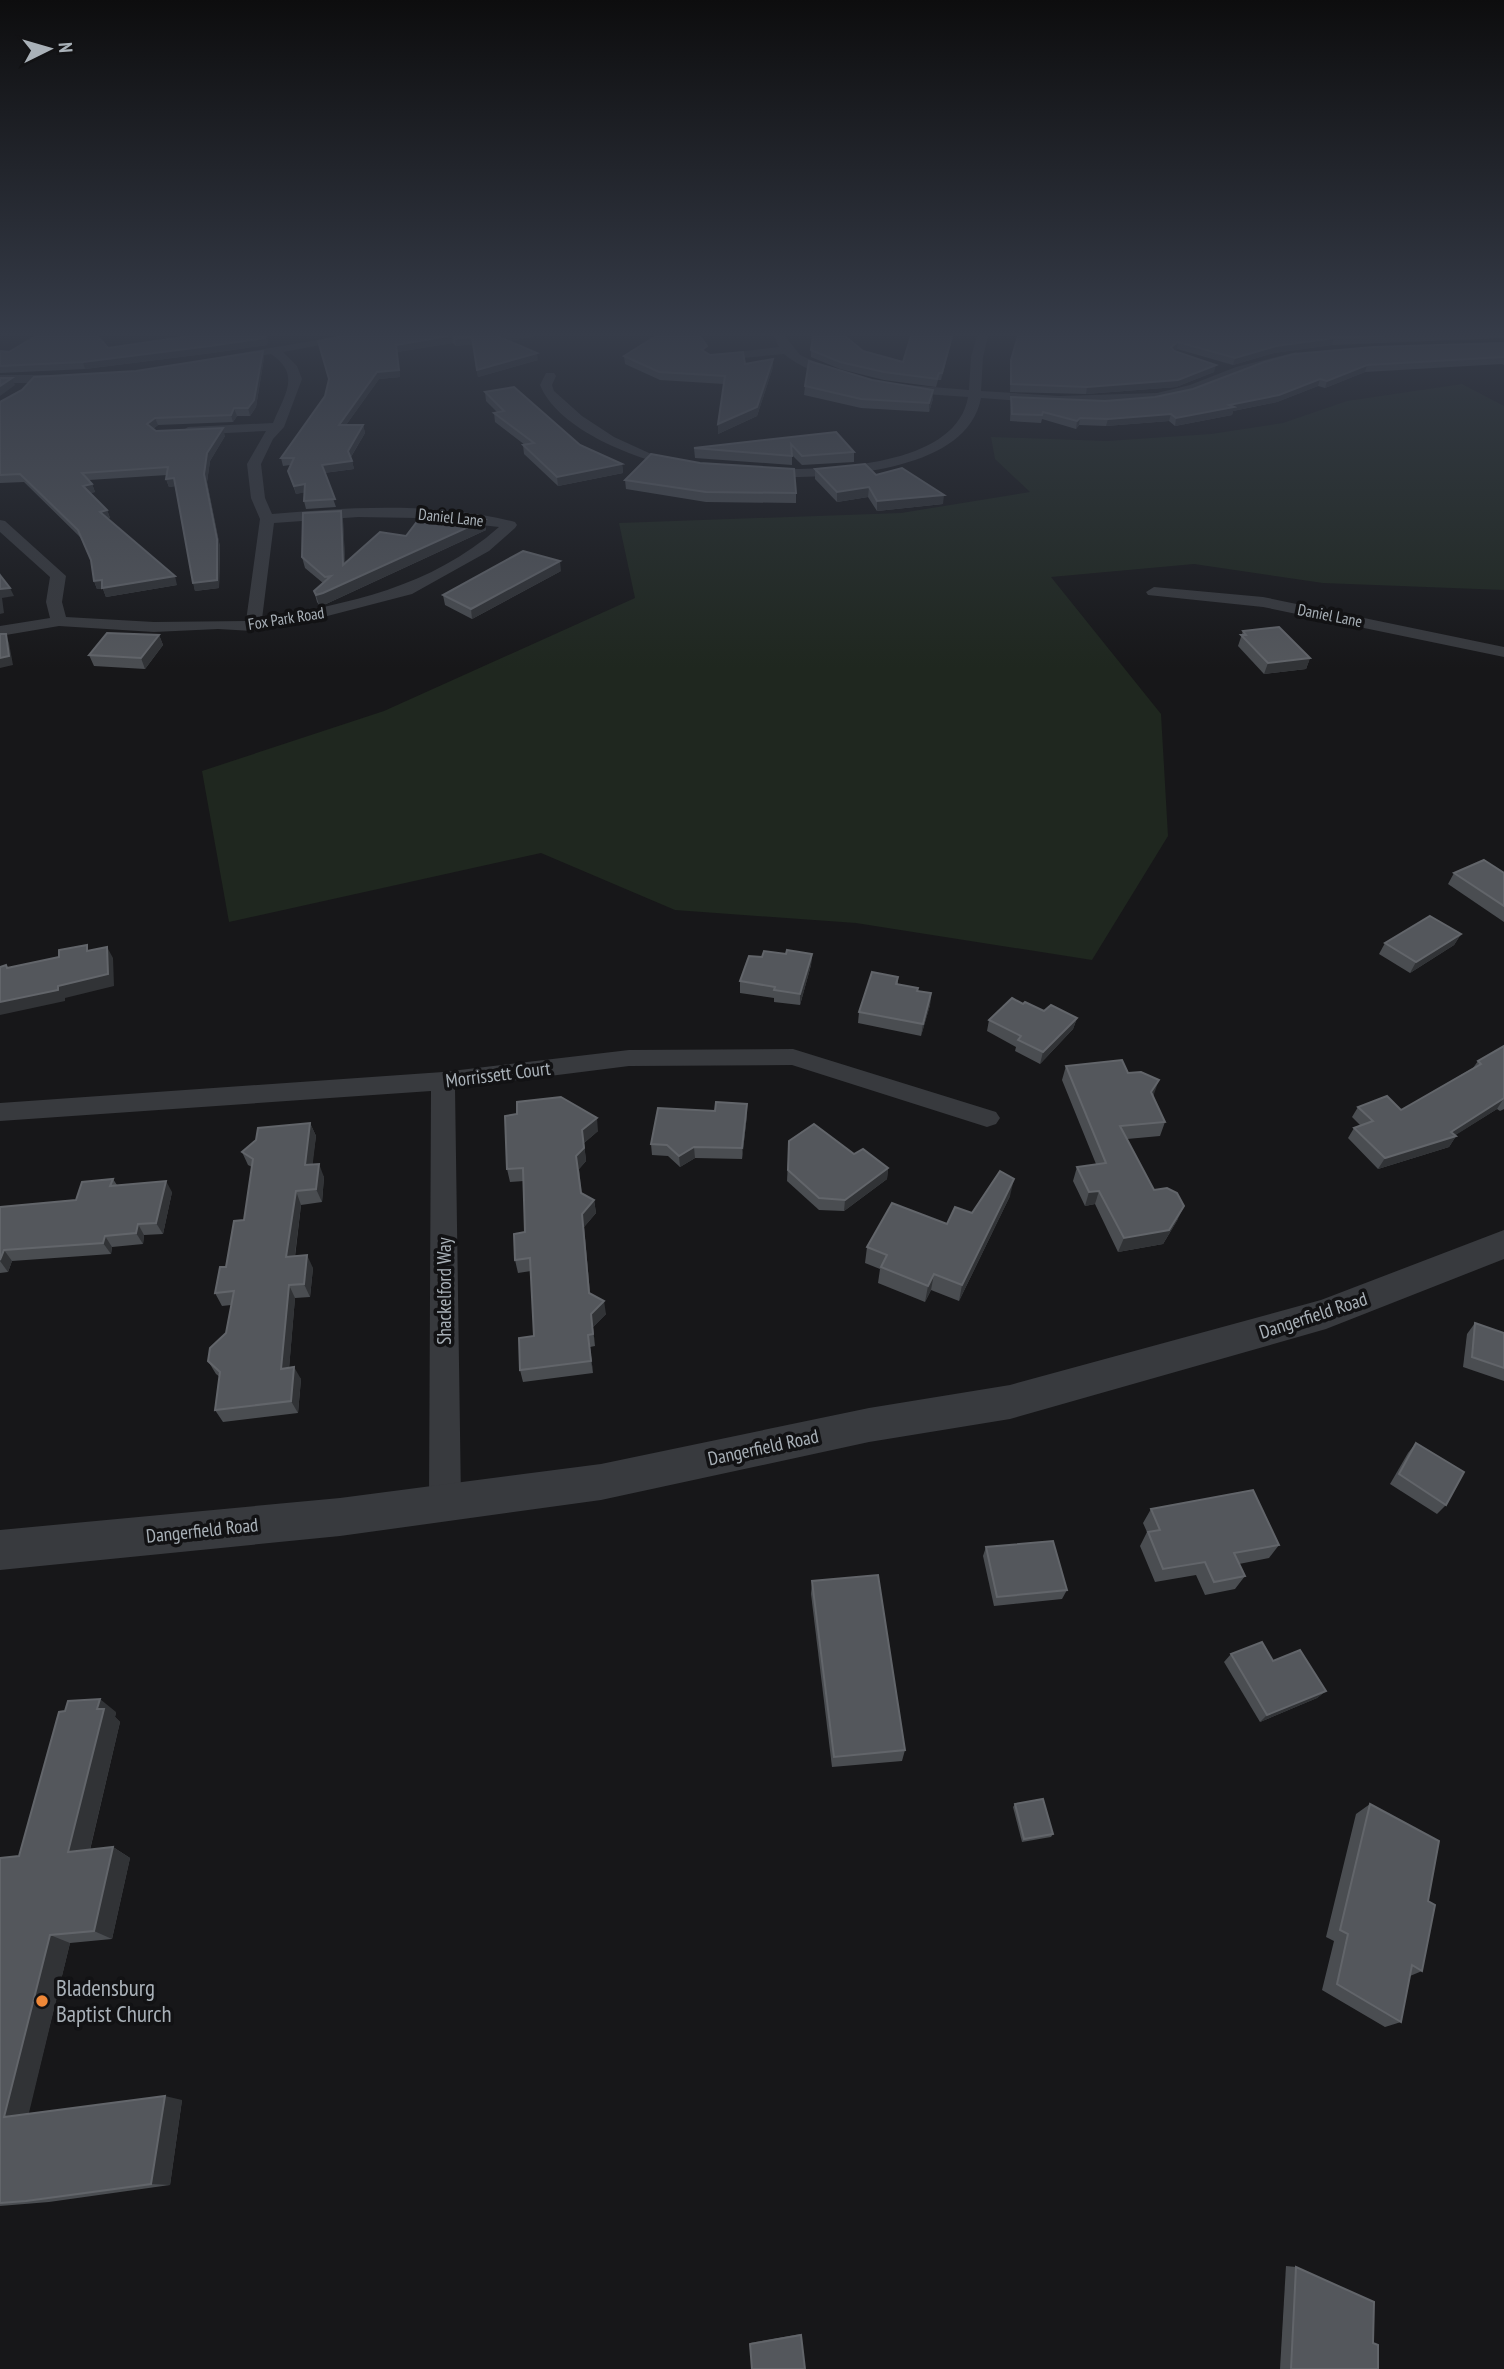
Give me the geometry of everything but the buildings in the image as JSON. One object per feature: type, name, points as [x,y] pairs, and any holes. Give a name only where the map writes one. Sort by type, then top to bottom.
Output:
[{"type":"street","points":[[253,626],[267,519],[258,498],[254,464],[262,447]]},
{"type":"street","points":[[622,447],[666,462],[701,468]]},
{"type":"street","points":[[740,472],[782,474],[835,471],[904,457],[933,447]]},
{"type":"street","name":"Daniel Lane","points":[[267,519],[368,511],[446,515],[509,525]]},
{"type":"street","points":[[0,524],[58,576],[54,602],[59,621]]},
{"type":"street","name":"Fox Park Road","points":[[0,631],[59,621],[154,627],[218,624],[253,626],[312,615],[406,591],[484,548],[509,525]]},
{"type":"street","name":"Daniel Lane","points":[[1154,592],[1263,602],[1504,652]]},
{"type":"street","name":"Morrissett Court","points":[[0,1112],[443,1081],[629,1058],[793,1057],[987,1118]]},
{"type":"street","name":"Shackelford Way","points":[[443,1081],[445,1501]]},
{"type":"street","name":"Dangerfield Road","points":[[0,1550],[340,1517],[601,1482],[869,1425],[1010,1402],[1326,1314],[1504,1244]]},
{"type":"shaded area","points":[[993,447],[1504,447],[1504,590],[1323,583],[1194,564],[1051,577],[1161,714],[1168,836],[1092,960],[856,923],[675,910],[541,853],[229,922],[202,771],[384,711],[635,598],[619,523],[901,513],[1030,492],[995,459]]},
{"type":"place","name":"Bladensburg Baptist Church","points":[[42,2001]]}]
